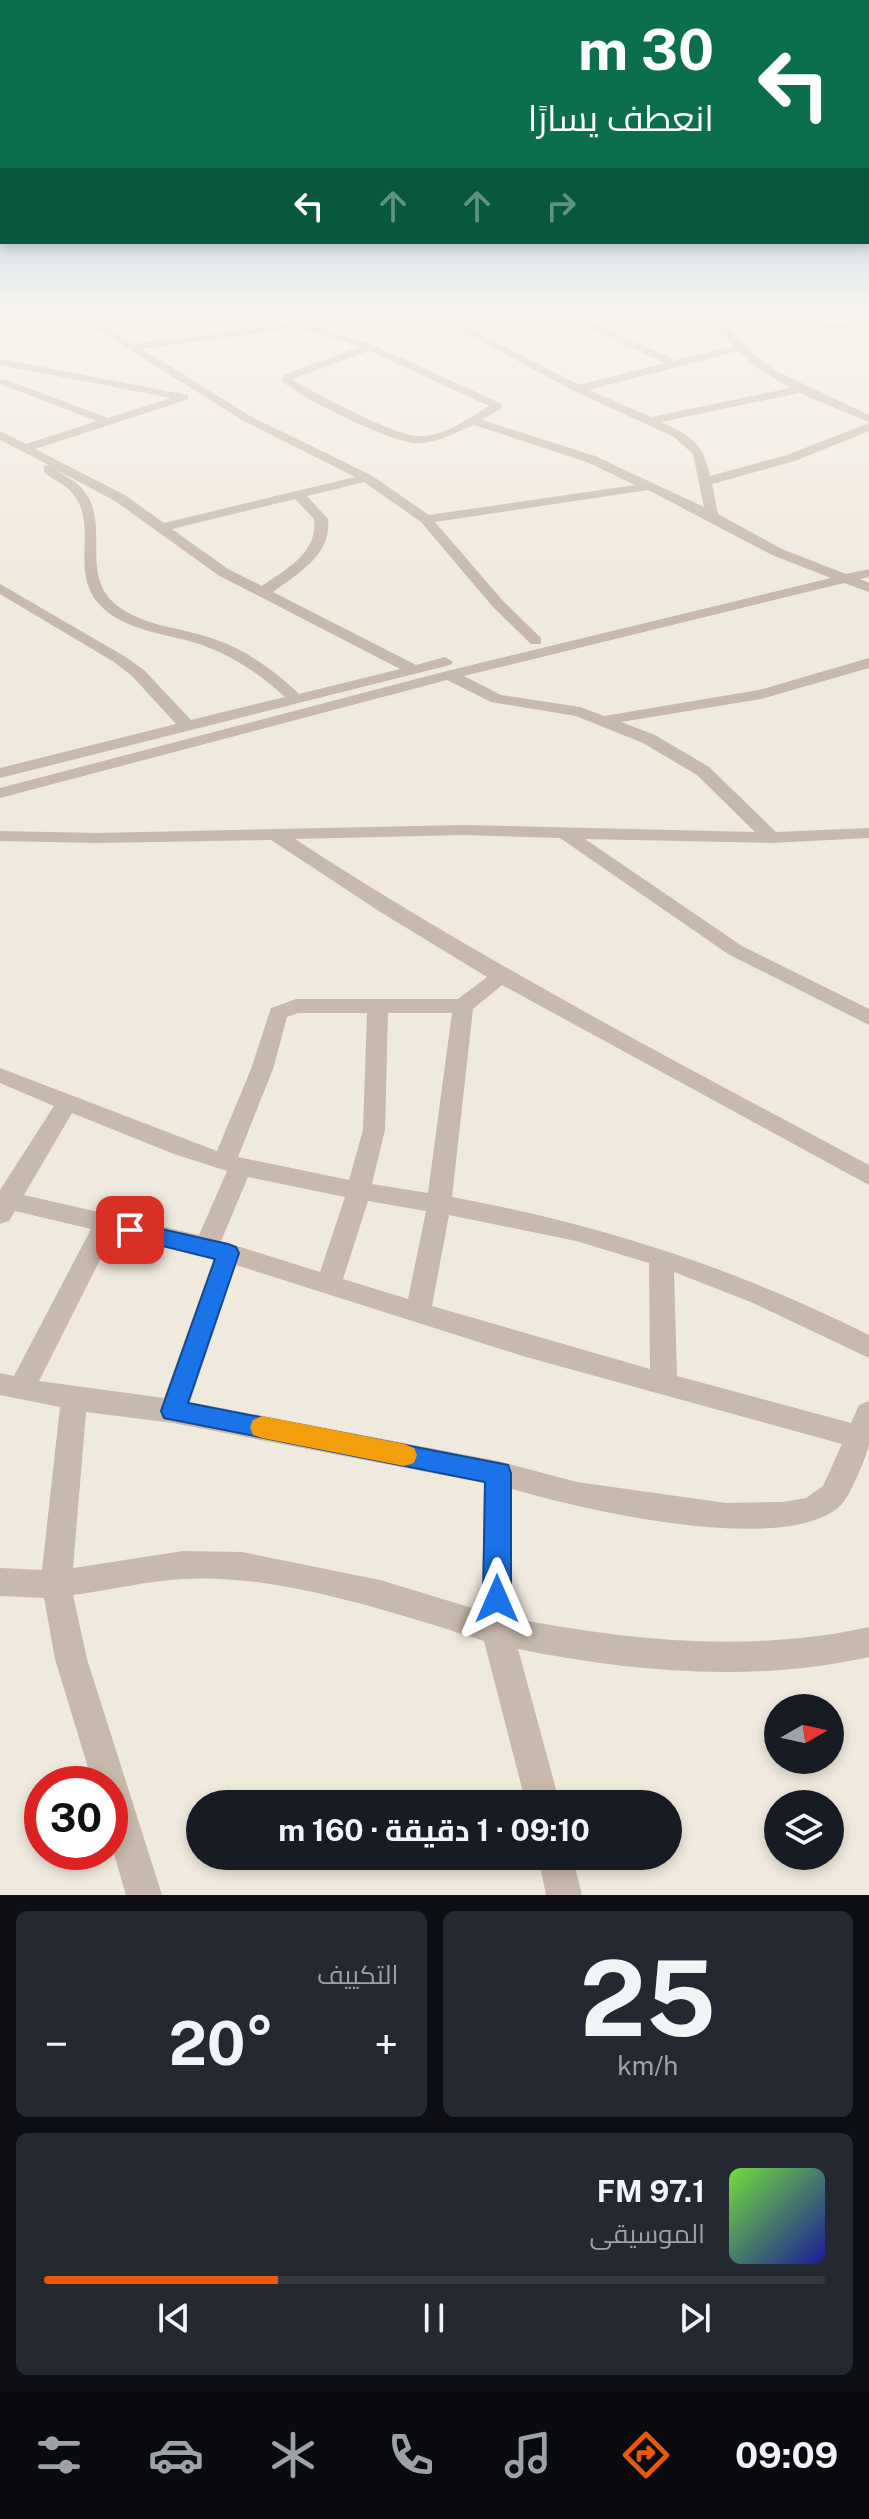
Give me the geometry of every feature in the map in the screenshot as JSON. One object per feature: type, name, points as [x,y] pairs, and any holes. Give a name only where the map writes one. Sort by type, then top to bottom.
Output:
[{"type":"street","points":[[63,404],[106,421]]},
{"type":"street","points":[[28,447],[160,404]]},
{"type":"street","points":[[223,404],[367,478],[426,519],[498,604],[536,641]]},
{"type":"street","points":[[332,404],[410,439],[430,439],[473,421],[498,406],[495,404]]},
{"type":"street","points":[[613,404],[678,434],[699,453],[712,516]]},
{"type":"street","points":[[650,421],[728,404]]},
{"type":"street","points":[[836,404],[869,419]]},
{"type":"street","points":[[473,421],[569,451],[652,486],[777,552],[869,588]]},
{"type":"street","points":[[704,482],[791,458],[869,427]]},
{"type":"street","points":[[0,435],[120,498],[223,572],[414,670]]},
{"type":"street","points":[[48,458],[46,466],[49,472],[82,496],[88,520],[91,575],[99,596],[111,608],[132,619],[208,642],[244,657],[262,668],[294,706]]},
{"type":"street","points":[[161,528],[367,478]]},
{"type":"street","points":[[426,519],[652,486]]},
{"type":"street","points":[[263,592],[304,562],[318,544],[322,531],[321,519],[299,496]]},
{"type":"street","points":[[0,793],[414,670],[869,561]]},
{"type":"street","points":[[0,773],[187,726],[449,675],[869,573]]},
{"type":"street","points":[[0,588],[138,673],[187,726]]},
{"type":"street","points":[[607,720],[761,694],[869,663]]},
{"type":"street","points":[[449,675],[497,699],[559,707],[607,720],[649,739],[703,771],[771,838]]},
{"type":"street","points":[[562,831],[735,950],[866,1010]]},
{"type":"street","points":[[0,836],[98,838],[272,832],[562,831],[771,838],[869,833]]},
{"type":"street","points":[[272,832],[389,909],[501,976],[869,1176]]},
{"type":"street","points":[[173,1411],[217,1250],[233,1164],[278,1013],[296,1006],[463,1006],[501,976]]},
{"type":"street","points":[[418,1313],[439,1204],[463,1006]]},
{"type":"street","points":[[329,1284],[374,1130],[378,1008]]},
{"type":"street","points":[[0,1075],[149,1136],[233,1164],[358,1193],[439,1204],[573,1231],[661,1258],[792,1308],[869,1347]]},
{"type":"street","points":[[68,1102],[3,1205],[105,1225],[217,1250],[664,1385],[864,1425],[833,1495],[812,1510],[783,1515],[726,1516],[577,1495],[498,1473],[173,1411],[74,1399],[10,1387],[105,1225]]},
{"type":"street","points":[[661,1258],[664,1385]]},
{"type":"street","points":[[74,1399],[56,1584],[71,1659],[144,1895]]},
{"type":"street","points":[[498,1473],[497,1630],[539,1790]]},
{"type":"street","points":[[0,1582],[56,1584],[168,1566],[242,1566],[380,1594],[497,1630],[563,1643],[641,1653],[738,1658],[829,1651],[869,1642]]},
{"type":"street","points":[[558,1870],[564,1895]]},
{"type":"slow traffic","points":[[262,1427],[404,1455]]},
{"type":"route","points":[[130,1230],[228,1253],[173,1411],[498,1473],[497,1599]]}]
